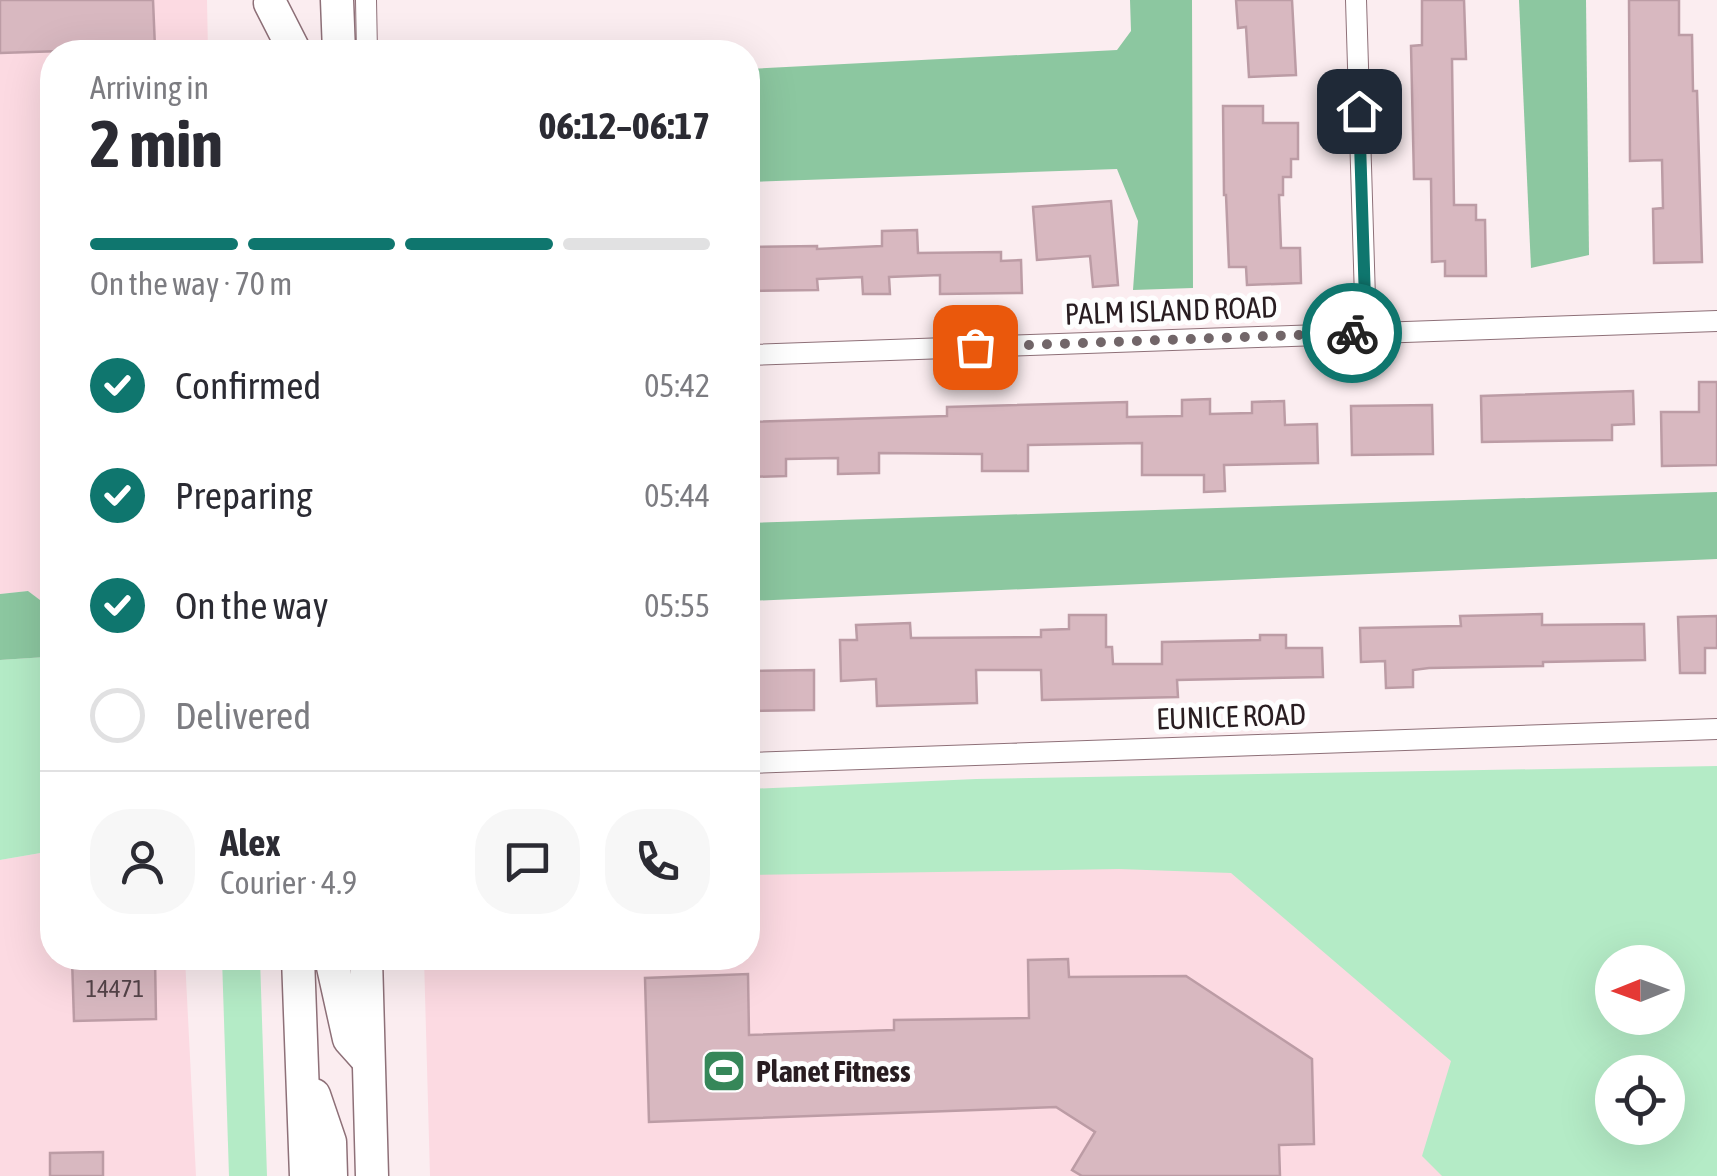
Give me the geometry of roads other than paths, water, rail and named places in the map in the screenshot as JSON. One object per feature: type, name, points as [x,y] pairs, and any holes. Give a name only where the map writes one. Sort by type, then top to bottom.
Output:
[{"type":"highway","points":[[338,0],[339,40]]},
{"type":"highway","points":[[270,2],[271,40]]},
{"type":"highway","points":[[270,2],[289,40]]},
{"type":"highway","points":[[298,970],[306,1176]]},
{"type":"highway","points":[[333,970],[348,1039],[369,1060]]},
{"type":"highway","points":[[367,973],[372,1176]]},
{"type":"highway","points":[[302,1062],[330,1142],[331,1176]]},
{"type":"street","points":[[366,0],[367,40]]},
{"type":"street","points":[[1356,0],[1366,332]]},
{"type":"street","name":"PALM ISLAND ROAD","points":[[760,356],[1717,321]]},
{"type":"street","name":"EUNICE ROAD","points":[[760,764],[1717,729]]},
{"type":"place","name":"Planet Fitness","points":[[724,1071]]}]
